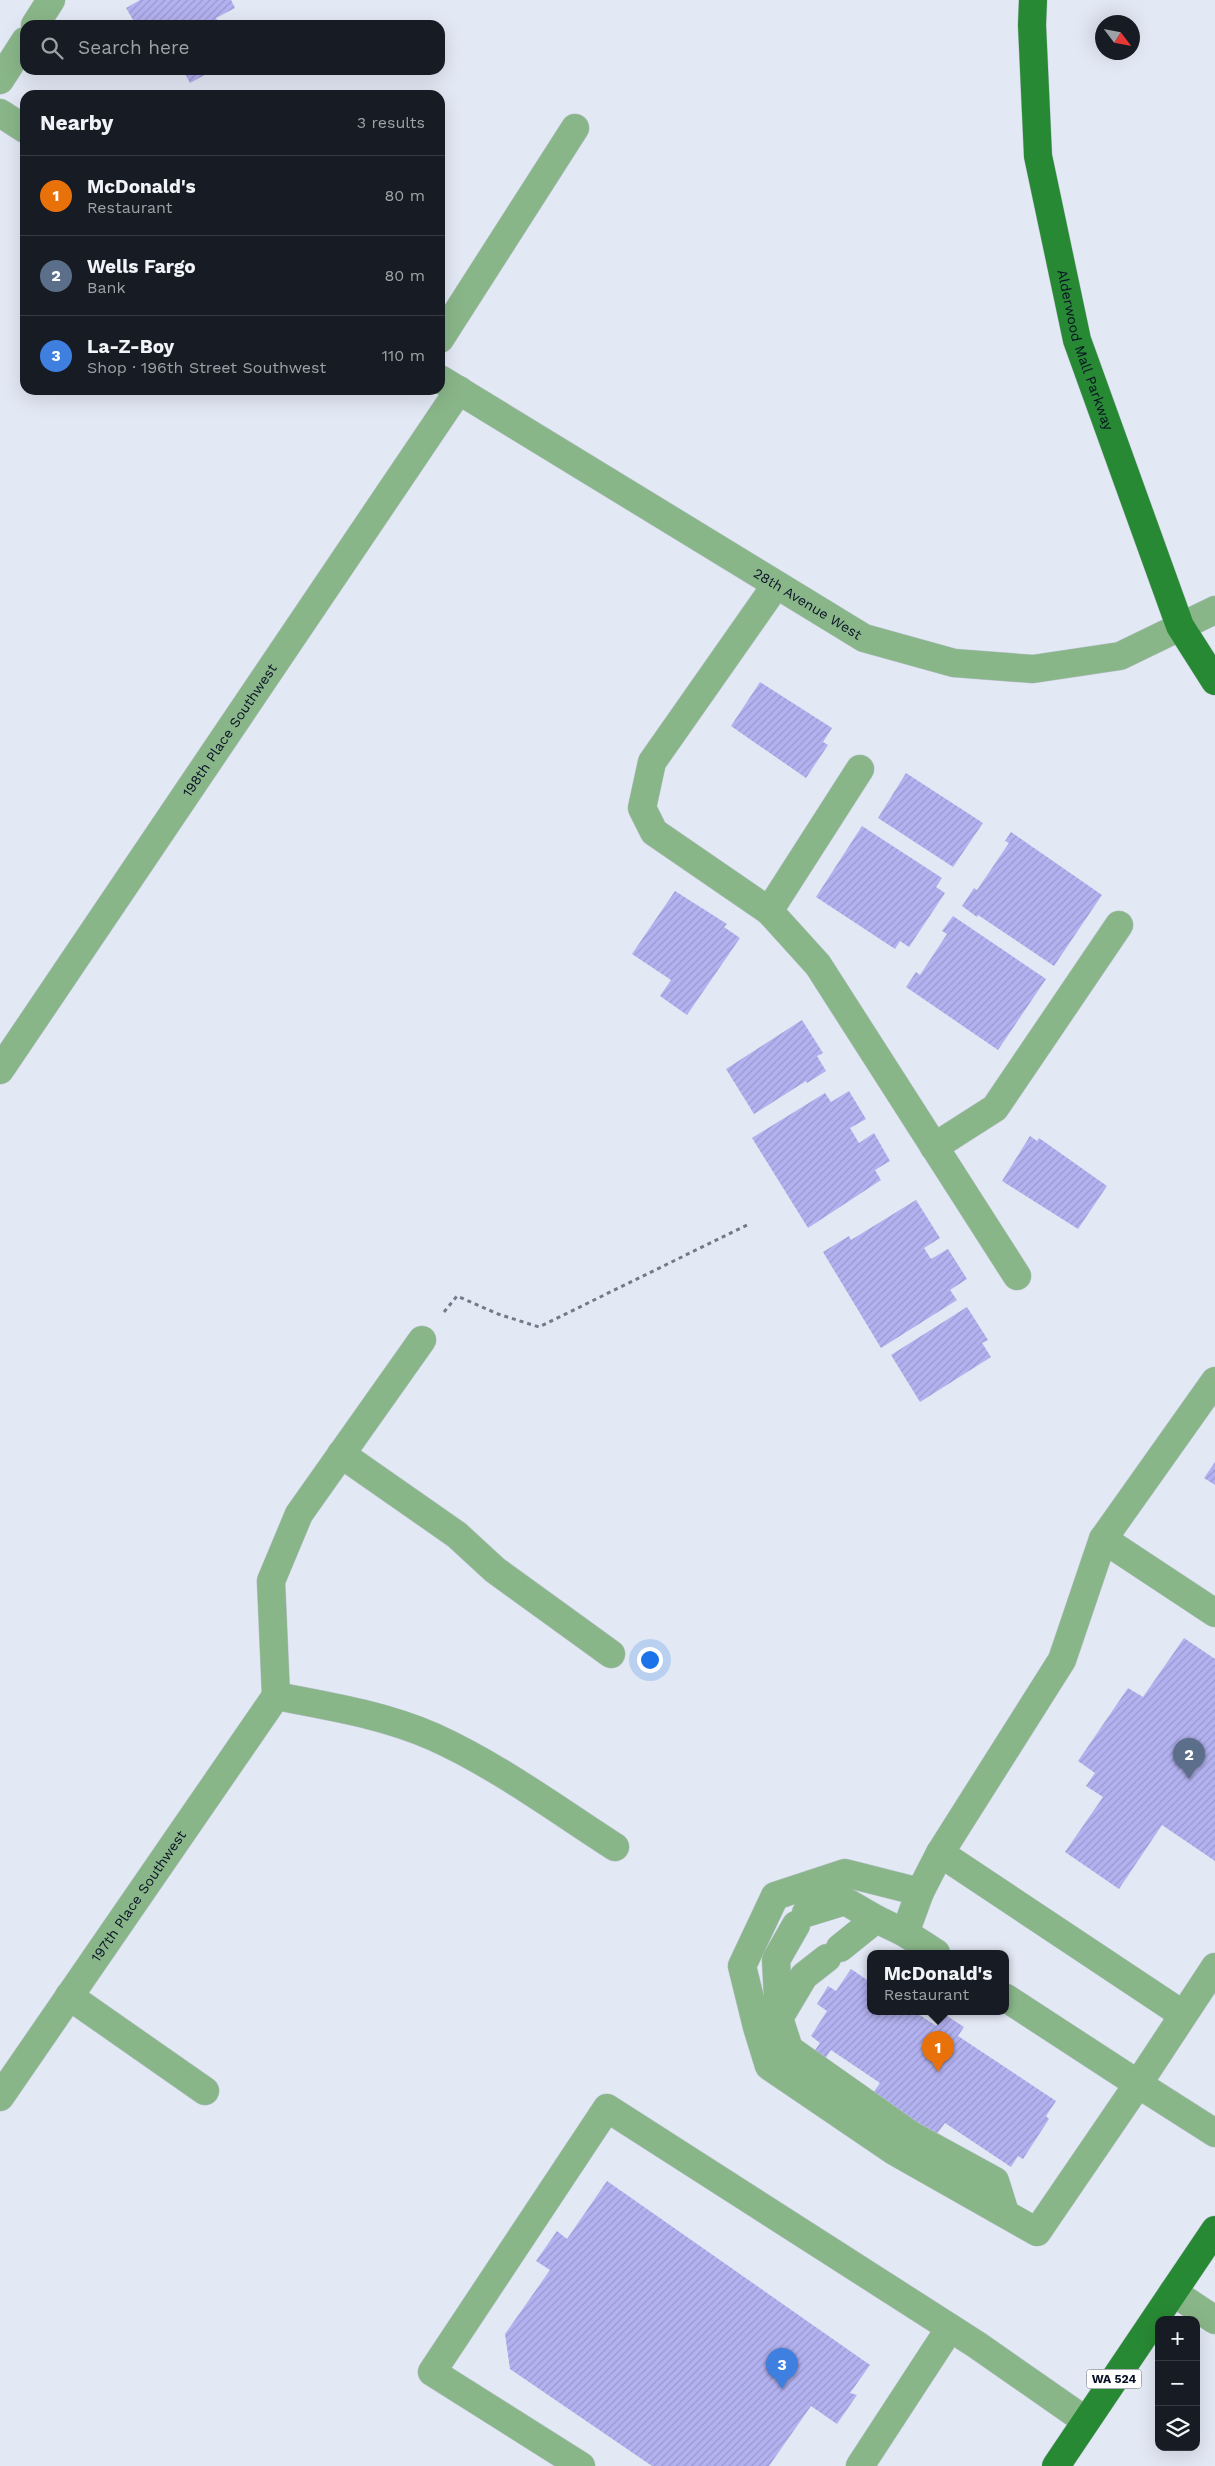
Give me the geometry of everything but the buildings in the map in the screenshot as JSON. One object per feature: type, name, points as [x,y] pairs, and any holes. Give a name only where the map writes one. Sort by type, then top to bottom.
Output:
[{"type":"main road","name":"Alderwood Mall Parkway","points":[[1033,0],[1032,25],[1038,156],[1077,340],[1180,626],[1215,681]]},
{"type":"main road","name":"WA 524","points":[[1056,2466],[1215,2230]]},
{"type":"street","points":[[38,20],[51,0]]},
{"type":"street","points":[[0,80],[20,49]]},
{"type":"street","points":[[0,114],[20,125]]},
{"type":"street","points":[[445,331],[575,128]]},
{"type":"street","name":"28th Avenue West","points":[[450,385],[864,638],[954,663],[1033,669],[1120,656],[1215,610]]},
{"type":"street","name":"198th Place Southwest","points":[[0,1070],[443,395]]},
{"type":"street","points":[[776,585],[652,762],[642,808],[654,832],[769,911],[818,965],[1017,1276]]},
{"type":"street","points":[[769,911],[860,769]]},
{"type":"street","points":[[934,1147],[995,1108],[1118,925]]},
{"type":"street","points":[[422,1340],[299,1514],[271,1581],[276,1696],[363,1713],[433,1737],[510,1778],[615,1847]]},
{"type":"street","points":[[905,1933],[920,1892],[940,1853],[1062,1660],[1103,1539],[1215,1381]]},
{"type":"street","points":[[341,1454],[457,1535],[495,1570],[611,1654]]},
{"type":"street","points":[[1103,1539],[1215,1613]]},
{"type":"street","name":"197th Place Southwest","points":[[0,2097],[276,1696]]},
{"type":"street","points":[[940,1853],[1182,2014]]},
{"type":"street","points":[[920,1892],[845,1873],[775,1896],[742,1966],[769,2066],[894,2151],[1037,2232],[1215,1967]]},
{"type":"street","points":[[931,1950],[905,1933],[845,1901],[801,1919],[776,1960],[779,2018],[789,2049],[911,2136],[995,2181],[1005,2213]]},
{"type":"street","points":[[779,2018],[804,1976],[876,1918]]},
{"type":"street","points":[[70,1996],[205,2092]]},
{"type":"street","points":[[1009,2000],[1215,2133]]},
{"type":"street","points":[[581,2466],[432,2372],[607,2108],[950,2328],[1086,2421]]},
{"type":"street","points":[[1173,2292],[1215,2320]]},
{"type":"street","points":[[860,2466],[950,2328]]},
{"type":"path","points":[[422,1340],[457,1296],[498,1314],[539,1327],[747,1225]]},
{"type":"place","name":"Wells Fargo","points":[[1189,1779]]},
{"type":"place","name":"McDonald's","points":[[938,2072]]},
{"type":"place","name":"La-Z-Boy","points":[[782,2389]]}]
